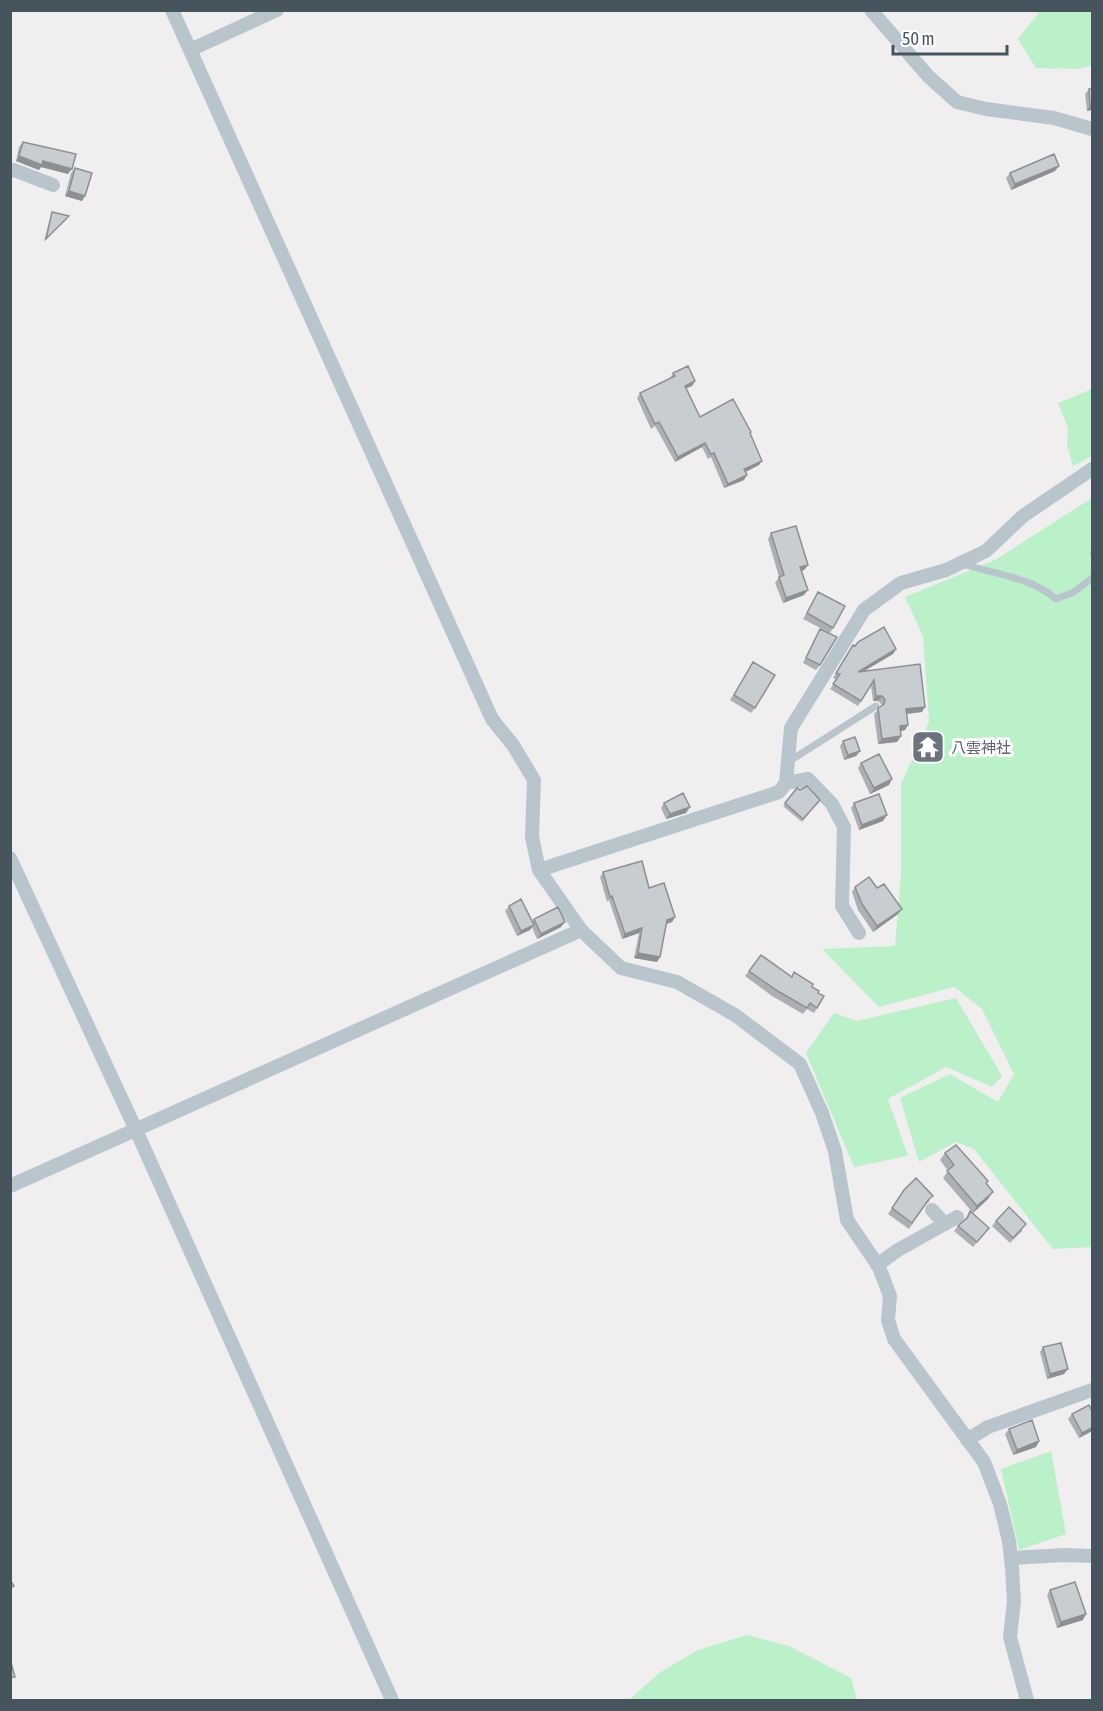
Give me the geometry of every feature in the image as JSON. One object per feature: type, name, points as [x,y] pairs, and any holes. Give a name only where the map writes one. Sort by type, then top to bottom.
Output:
[{"type":"street","points":[[172,10],[492,719],[513,745],[534,780],[532,837],[539,870],[581,930],[621,968],[677,982],[735,1015],[800,1064],[822,1113],[835,1151],[847,1220],[878,1265],[890,1296],[888,1320],[894,1340],[984,1462],[1000,1504],[1011,1558],[1014,1601],[1010,1637],[1027,1701]]},
{"type":"street","points":[[190,51],[277,10]]},
{"type":"street","points":[[871,10],[928,76],[957,102],[986,109],[1054,118],[1092,129]]},
{"type":"street","points":[[10,171],[14,170],[53,185]]},
{"type":"street","points":[[539,870],[779,792],[786,783],[791,728],[864,610],[901,583],[946,570],[986,551],[1023,516],[1092,470]]},
{"type":"street","points":[[786,783],[808,779],[832,804],[844,827],[842,906],[859,933]]},
{"type":"street","points":[[10,858],[136,1130],[392,1701]]},
{"type":"street","points":[[10,1186],[581,930]]},
{"type":"street","points":[[932,1210],[945,1224]]},
{"type":"street","points":[[878,1265],[898,1250],[957,1216]]},
{"type":"street","points":[[968,1440],[988,1427],[1092,1390]]},
{"type":"street","points":[[1011,1558],[1092,1556]]},
{"type":"lane","points":[[961,563],[1022,580],[1046,590],[1056,599],[1074,592],[1092,578]]},
{"type":"lane","points":[[788,762],[876,706]]},
{"type":"green space","points":[[1040,11],[1092,11],[1092,65],[1079,69],[1036,68],[1018,39]]},
{"type":"green space","points":[[1092,389],[1092,456],[1073,466],[1067,446],[1068,428],[1058,403]]},
{"type":"green space","points":[[1092,498],[1092,1247],[1053,1249],[974,1149],[956,1142],[919,1162],[900,1098],[950,1074],[998,1102],[1014,1074],[982,1009],[954,987],[879,1007],[822,949],[895,946],[901,874],[901,784],[929,722],[923,636],[905,597],[995,560]]},
{"type":"green space","points":[[956,998],[1002,1076],[992,1087],[946,1067],[888,1099],[908,1156],[854,1167],[806,1053],[834,1013],[857,1021]]},
{"type":"green space","points":[[1051,1451],[1066,1534],[1019,1550],[1001,1469]]},
{"type":"green space","points":[[747,1635],[789,1646],[851,1678],[857,1700],[629,1700],[659,1673],[698,1650]]},
{"type":"building","points":[[1092,88],[1092,105],[1090,106],[1089,89]]},
{"type":"building","points":[[23,142],[76,154],[72,169],[43,161],[42,165],[19,156]]},
{"type":"building","points":[[1054,154],[1059,166],[1015,184],[1010,173]]},
{"type":"building","points":[[75,168],[92,173],[85,196],[69,191]]},
{"type":"building","points":[[52,212],[69,216],[46,239]]},
{"type":"building","points":[[688,366],[695,381],[685,386],[700,417],[733,399],[751,432],[762,461],[744,469],[747,475],[728,484],[714,453],[711,454],[705,443],[678,457],[659,422],[655,424],[640,393],[675,376],[673,373]]},
{"type":"building","points":[[796,526],[808,565],[800,567],[808,590],[786,598],[779,577],[784,575],[771,533]]},
{"type":"building","points":[[818,592],[845,606],[833,628],[807,613]]},
{"type":"building","points":[[884,627],[896,649],[858,672],[920,664],[925,707],[906,709],[908,725],[900,726],[901,736],[882,739],[878,708],[884,704],[885,700],[882,696],[876,696],[874,680],[861,701],[833,684],[840,674],[836,673],[853,645],[855,646]]},
{"type":"building","points":[[820,629],[837,637],[820,665],[806,658]]},
{"type":"building","points":[[753,662],[775,675],[755,708],[734,695]]},
{"type":"building","points":[[855,737],[860,751],[848,755],[843,741]]},
{"type":"building","points":[[879,754],[892,779],[874,788],[861,763]]},
{"type":"building","points":[[807,786],[820,800],[803,819],[785,803],[797,788],[800,790]]},
{"type":"building","points":[[683,793],[690,807],[670,814],[664,803]]},
{"type":"building","points":[[879,794],[887,815],[862,825],[854,803]]},
{"type":"building","points":[[642,861],[649,888],[664,883],[675,917],[667,920],[660,957],[638,953],[642,928],[625,934],[603,872]]},
{"type":"building","points":[[869,877],[877,888],[884,884],[902,909],[877,926],[862,904],[855,887]]},
{"type":"building","points":[[521,899],[534,925],[521,931],[509,906]]},
{"type":"building","points":[[558,907],[565,922],[541,934],[534,919]]},
{"type":"building","points":[[761,955],[792,977],[794,972],[813,984],[812,987],[824,996],[817,1008],[810,1003],[807,1008],[749,971]]},
{"type":"building","points":[[956,1145],[988,1181],[986,1183],[993,1192],[977,1206],[947,1171],[954,1165],[945,1153]]},
{"type":"building","points":[[916,1178],[933,1196],[912,1223],[892,1208],[904,1190]]},
{"type":"building","points":[[1009,1207],[1026,1224],[1013,1238],[996,1221]]},
{"type":"building","points":[[970,1211],[989,1228],[977,1242],[958,1226],[968,1217]]},
{"type":"building","points":[[1061,1343],[1068,1369],[1050,1374],[1043,1347]]},
{"type":"building","points":[[1089,1405],[1092,1408],[1092,1428],[1082,1433],[1072,1414]]},
{"type":"building","points":[[1032,1420],[1039,1441],[1017,1450],[1009,1429]]},
{"type":"building","points":[[1075,1582],[1086,1614],[1061,1622],[1050,1590]]},
{"type":"building","points":[[10,1659],[15,1677],[10,1678]]},
{"type":"place","name":"八雲神社","points":[[928,747]]}]
